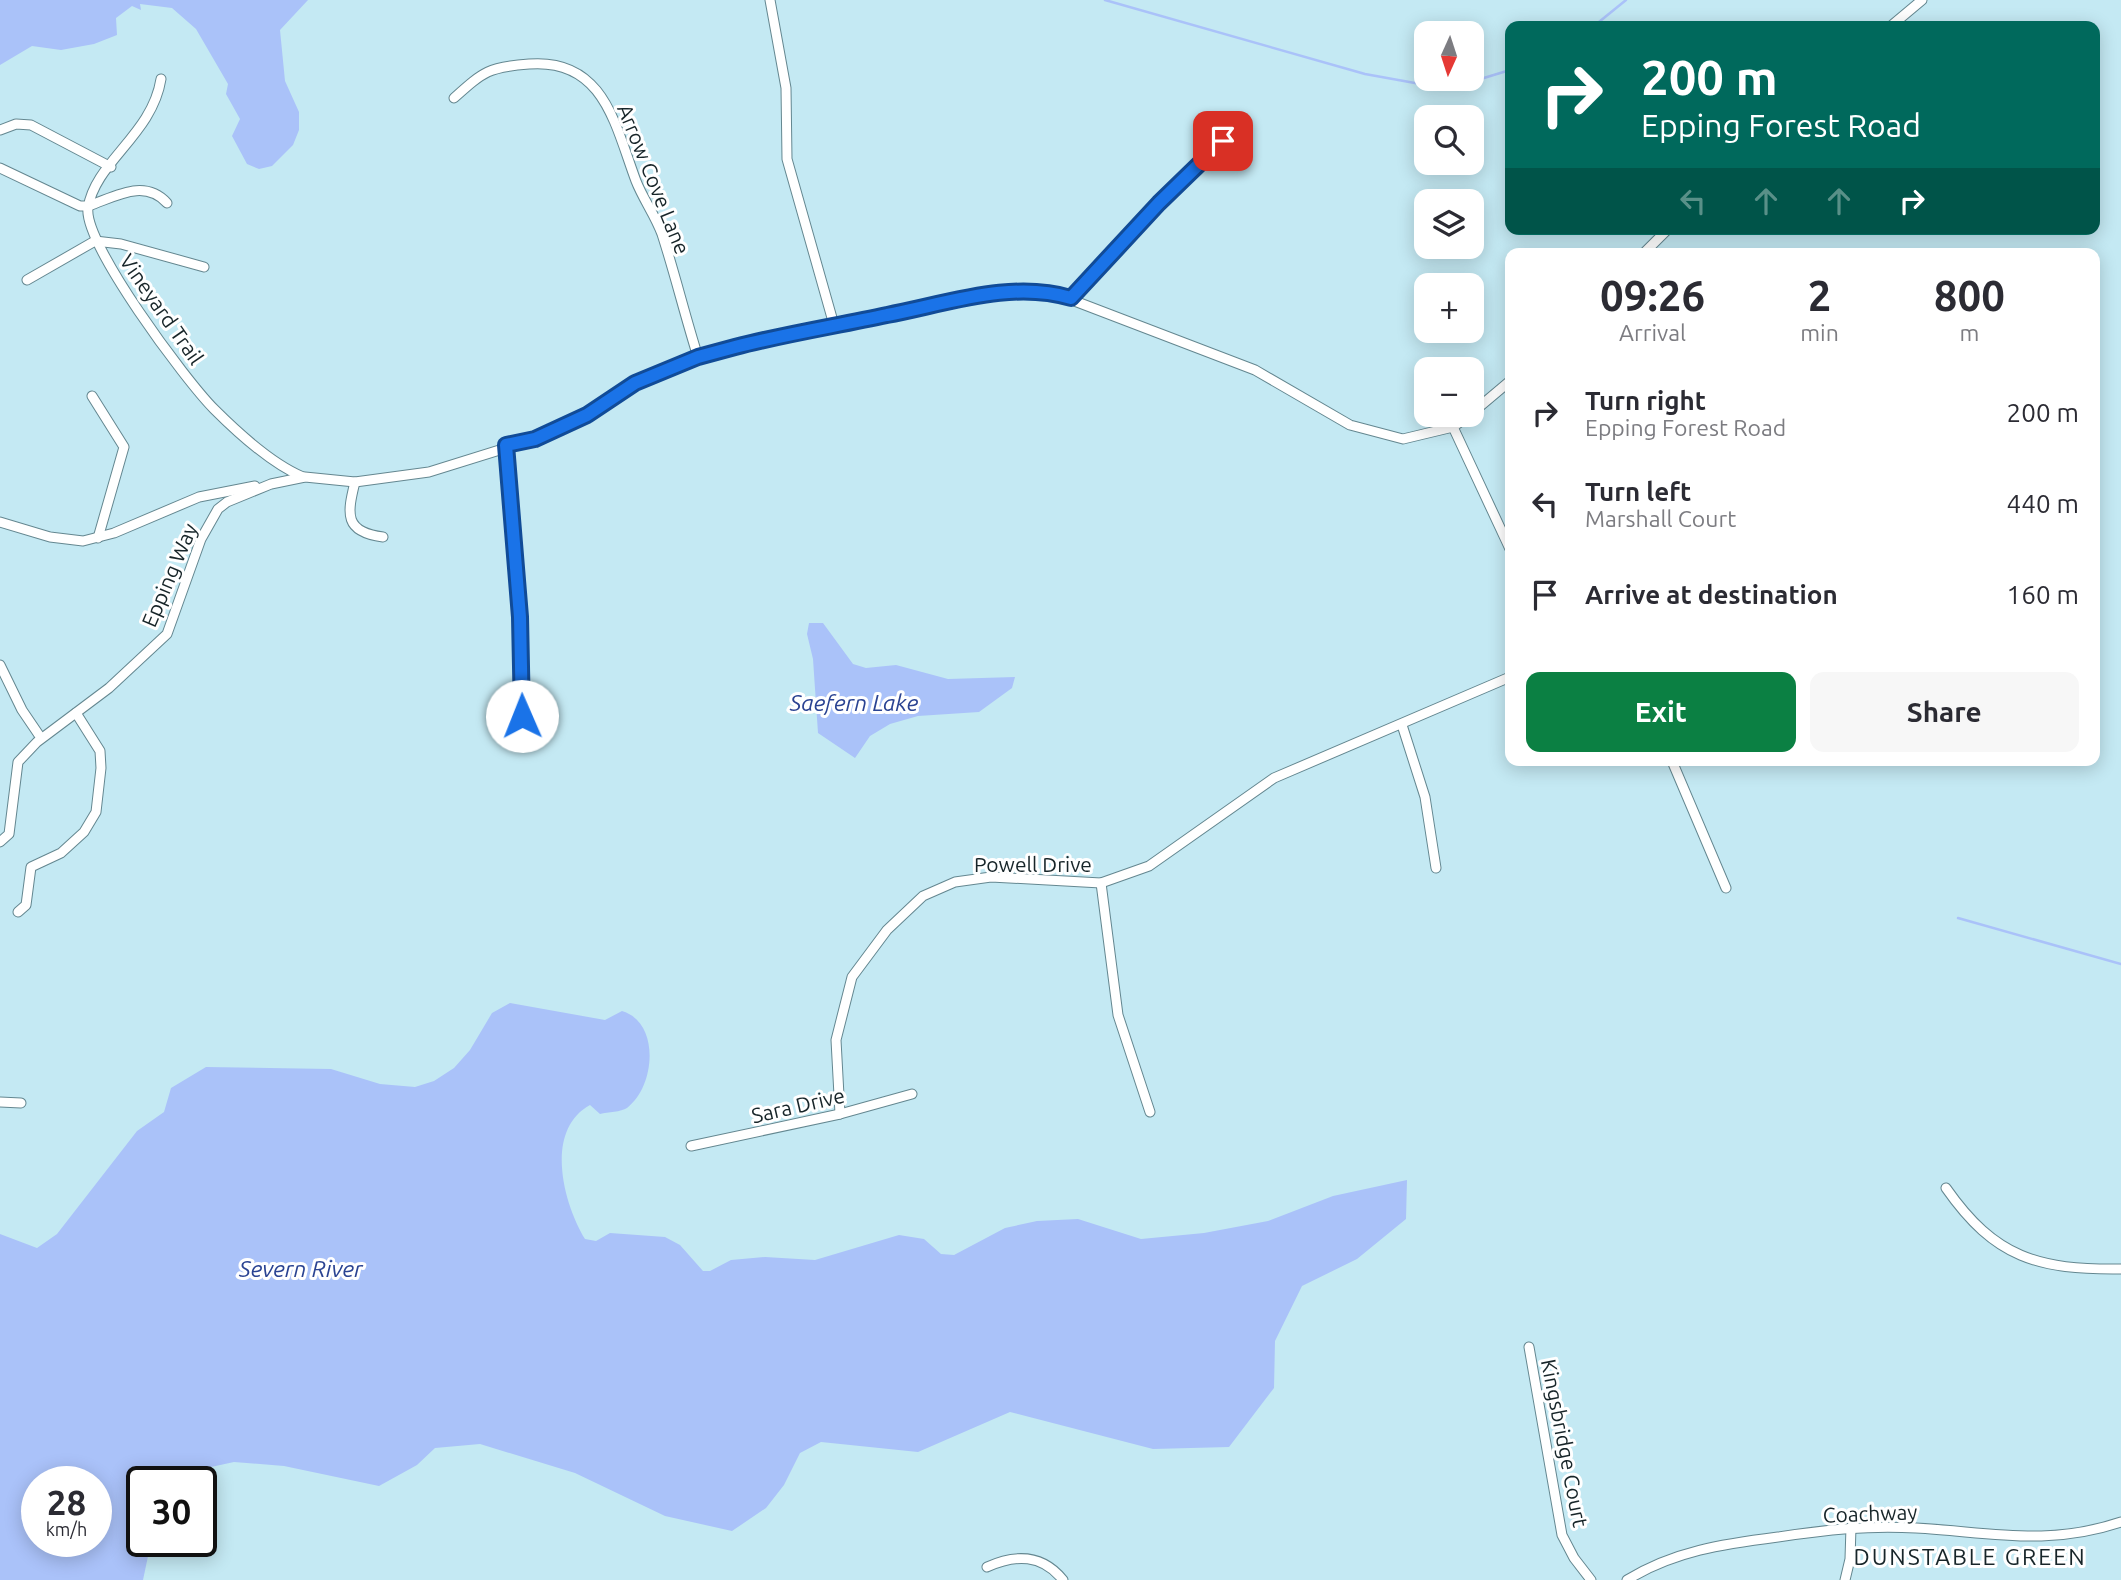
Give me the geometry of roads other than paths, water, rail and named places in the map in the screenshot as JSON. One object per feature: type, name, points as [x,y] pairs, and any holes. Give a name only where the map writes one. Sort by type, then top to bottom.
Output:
[{"type":"street","points":[[770,0],[786,88],[787,159],[834,325]]},
{"type":"street","points":[[1897,21],[1922,0]]},
{"type":"street","name":"Arrow Cove Lane","points":[[454,98],[478,76],[496,66],[545,63],[572,69],[599,92],[616,122],[637,183],[661,232],[698,357]]},
{"type":"street","points":[[89,206],[96,187],[147,119],[157,99],[161,79]]},
{"type":"street","points":[[0,130],[21,124],[31,125],[111,167]]},
{"type":"street","points":[[1071,298],[1159,203],[1223,141]]},
{"type":"street","points":[[0,168],[71,203],[89,206],[141,190],[155,192],[167,203]]},
{"type":"street","name":"Vineyard Trail","points":[[89,206],[89,220],[95,241],[184,372],[212,406],[286,468],[305,477]]},
{"type":"street","points":[[1649,248],[1662,235]]},
{"type":"street","points":[[27,280],[95,241],[121,244],[204,267]]},
{"type":"street","name":"Epping Way","points":[[0,842],[9,834],[18,762],[41,738],[145,657],[167,634],[201,539],[218,509],[271,484],[305,477],[355,482],[429,472],[506,445],[535,439],[587,415],[622,390],[698,357],[834,325],[976,297],[1026,290],[1051,292],[1255,370],[1350,425],[1403,439],[1452,427]]},
{"type":"street","name":"Epping Way","points":[[1484,403],[1505,385]]},
{"type":"street","points":[[92,396],[124,447],[120,471],[98,538]]},
{"type":"street","points":[[1452,427],[1505,538]]},
{"type":"street","points":[[506,445],[520,617],[522,716]]},
{"type":"street","points":[[355,482],[348,509],[352,524],[366,535],[383,537]]},
{"type":"street","points":[[0,522],[60,539],[98,538],[199,498],[271,484]]},
{"type":"street","points":[[0,665],[22,710],[41,738]]},
{"type":"street","name":"Powell Drive","points":[[841,1114],[836,1040],[852,977],[887,930],[923,896],[955,882],[991,877],[1101,883],[1149,866],[1274,778],[1505,679]]},
{"type":"street","points":[[18,912],[26,905],[31,867],[61,853],[84,832],[96,812],[101,768],[100,751],[76,713]]},
{"type":"street","points":[[1402,725],[1425,797],[1436,867]]},
{"type":"street","points":[[1674,766],[1726,888]]},
{"type":"street","points":[[1101,883],[1118,1015],[1150,1112]]},
{"type":"street","name":"Sara Drive","points":[[691,1146],[841,1114],[912,1094]]},
{"type":"street","points":[[0,1102],[21,1103]]},
{"type":"street","points":[[1946,1188],[1966,1218],[1985,1236],[2028,1259],[2083,1269],[2121,1269]]},
{"type":"street","name":"Kingsbridge Court","points":[[1529,1347],[1562,1535],[1574,1558],[1591,1580]]},
{"type":"street","name":"Coachway","points":[[1627,1580],[1653,1564],[1708,1546],[1851,1527],[1919,1528],[2010,1538],[2089,1532],[2121,1522]]},
{"type":"street","points":[[1845,1580],[1850,1559],[1851,1527]]},
{"type":"street","points":[[987,1567],[1008,1558],[1029,1558],[1049,1566],[1063,1580]]},
{"type":"water","points":[[0,0],[308,0],[280,30],[285,81],[299,112],[299,130],[293,145],[272,166],[259,169],[247,164],[232,136],[240,119],[226,94],[228,84],[196,29],[172,8],[140,4],[141,10],[132,6],[116,18],[117,35],[94,44],[61,50],[32,46],[0,65]]},
{"type":"water","name":"Saefern Lake","points":[[809,623],[823,623],[853,664],[866,668],[896,665],[948,679],[1015,677],[1012,688],[979,712],[918,716],[890,724],[870,736],[855,758],[818,733],[813,659],[807,634]]},
{"type":"water","name":"Severn River","points":[[510,1003],[605,1020],[622,1011],[634,1017],[643,1028],[648,1041],[650,1055],[644,1085],[627,1108],[600,1114],[590,1105],[576,1116],[567,1131],[562,1149],[562,1168],[570,1206],[585,1239],[596,1241],[610,1233],[665,1237],[680,1245],[703,1271],[710,1271],[731,1260],[765,1257],[815,1260],[899,1235],[924,1239],[941,1254],[954,1255],[1005,1228],[1037,1221],[1078,1219],[1141,1239],[1204,1233],[1268,1221],[1333,1196],[1407,1180],[1406,1219],[1357,1259],[1302,1286],[1275,1341],[1274,1388],[1229,1447],[1153,1449],[1010,1412],[918,1452],[821,1442],[800,1453],[784,1485],[766,1508],[732,1531],[665,1516],[575,1473],[480,1444],[435,1448],[417,1465],[379,1486],[284,1466],[234,1462],[216,1466],[126,1466],[126,1557],[148,1557],[143,1580],[0,1580],[0,1234],[37,1248],[57,1234],[137,1131],[164,1112],[171,1088],[206,1067],[331,1069],[380,1084],[415,1087],[434,1081],[454,1068],[470,1050],[492,1013]]},
{"type":"waterway","points":[[1105,0],[1365,74],[1448,89],[1505,72]]},
{"type":"waterway","points":[[1600,21],[1626,0]]},
{"type":"waterway","points":[[1958,918],[2121,964]]},
{"type":"district","name":"DUNSTABLE GREEN","points":[[1970,1556]]}]
